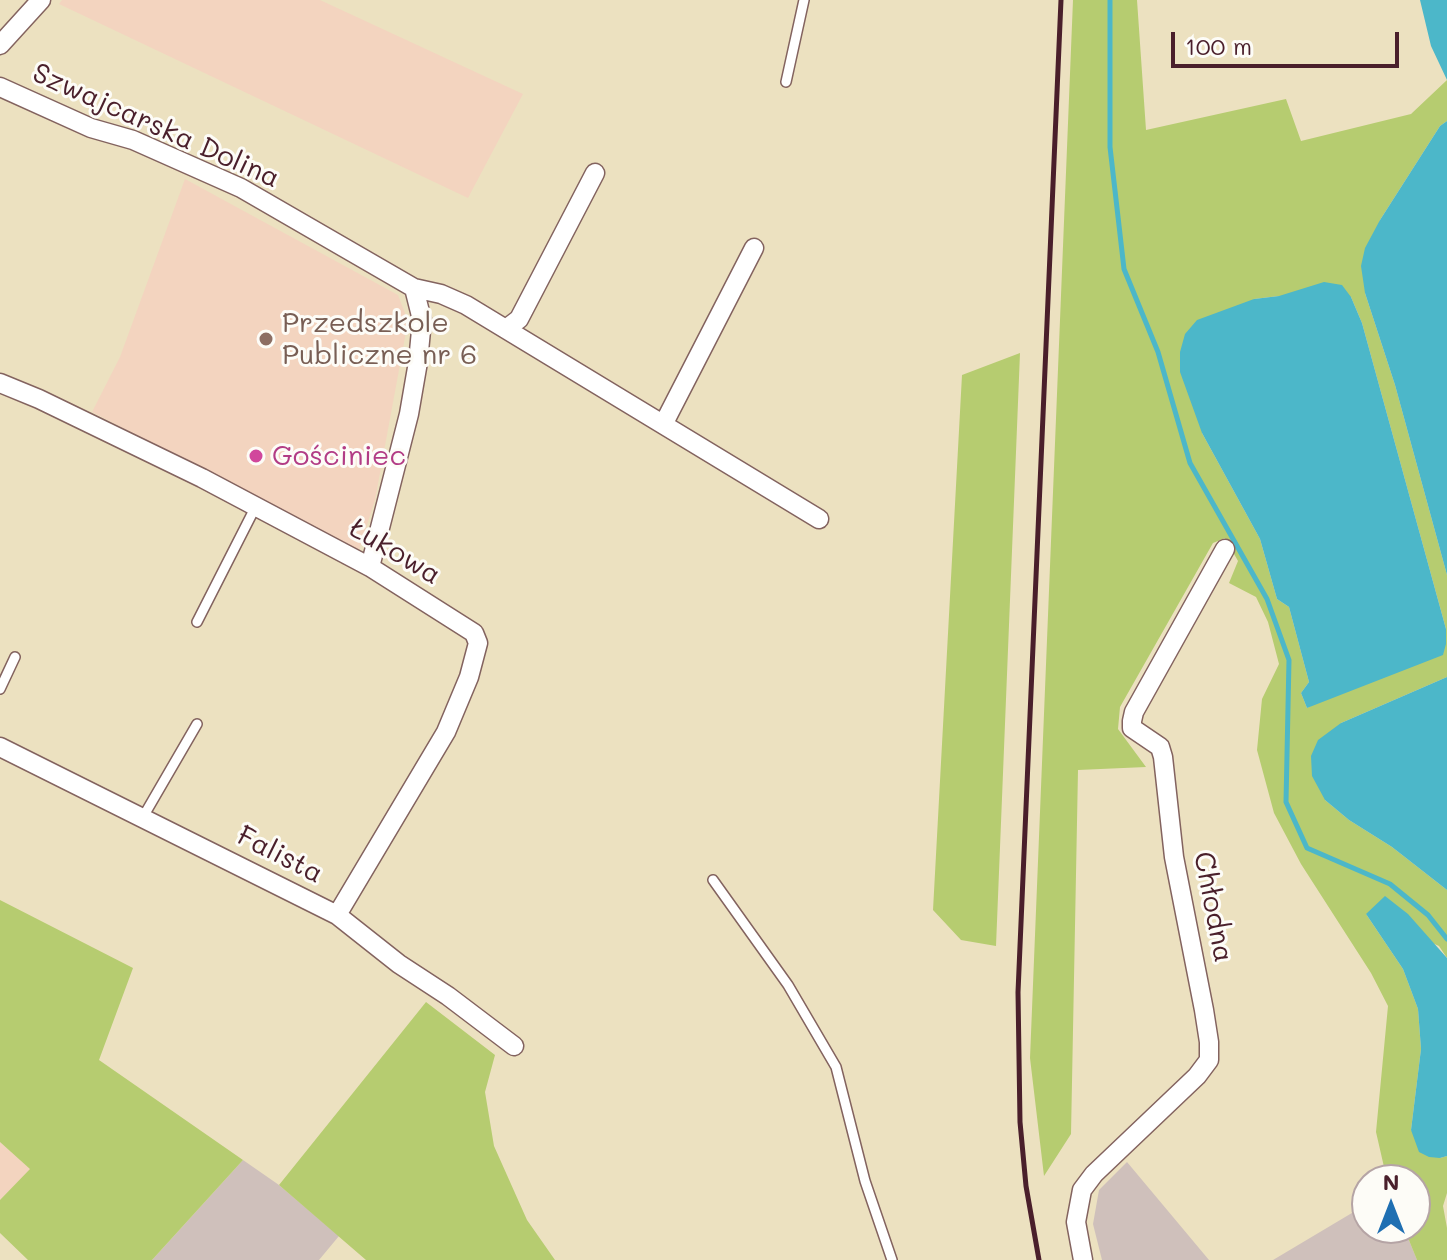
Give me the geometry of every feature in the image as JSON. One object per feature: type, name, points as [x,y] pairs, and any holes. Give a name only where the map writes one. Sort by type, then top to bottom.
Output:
[{"type":"street","points":[[0,45],[41,0]]},
{"type":"street","name":"Szwajcarska Dolina","points":[[0,87],[91,128],[133,140],[241,188],[414,288],[441,294],[506,329],[819,519]]},
{"type":"street","points":[[506,329],[519,319],[595,173]]},
{"type":"street","points":[[664,423],[754,248]]},
{"type":"street","points":[[370,567],[409,414],[418,362],[422,320],[414,288]]},
{"type":"street","name":"Łukowa","points":[[0,383],[53,405],[256,506],[370,567],[474,633],[478,643],[469,677],[446,732],[337,915]]},
{"type":"street","name":"Chłodna","points":[[1083,1260],[1076,1222],[1082,1190],[1094,1174],[1197,1076],[1209,1060],[1204,1010],[1174,857],[1163,757],[1160,747],[1132,728],[1132,721],[1134,712],[1225,549]]},
{"type":"street","name":"Falista","points":[[0,747],[337,915],[399,964],[514,1046]]},
{"type":"lane","points":[[786,82],[804,0]]},
{"type":"lane","points":[[197,622],[256,506]]},
{"type":"lane","points":[[0,689],[15,657]]},
{"type":"lane","points":[[143,817],[197,724]]},
{"type":"lane","points":[[713,880],[788,985],[836,1067],[865,1181],[892,1260]]},
{"type":"shaded area","points":[[62,0],[320,0],[523,94],[468,198],[59,4]]},
{"type":"shaded area","name":"Przedszkole Publiczne nr 6","points":[[185,179],[398,295],[408,321],[375,500],[359,550],[92,412],[120,357]]},
{"type":"shaded area","points":[[0,1142],[31,1169],[0,1200]]},
{"type":"shaded area","points":[[243,1160],[279,1185],[339,1236],[319,1260],[152,1260]]},
{"type":"shaded area","points":[[1127,1162],[1209,1260],[1102,1260],[1093,1224],[1099,1190]]},
{"type":"shaded area","points":[[1351,1214],[1351,1244],[1410,1244],[1417,1260],[1273,1260]]},
{"type":"green space","points":[[1073,0],[1137,0],[1146,130],[1286,99],[1301,141],[1411,114],[1447,80],[1447,121],[1440,126],[1380,220],[1365,293],[1395,385],[1447,575],[1447,677],[1341,723],[1325,800],[1447,890],[1447,958],[1439,946],[1366,914],[1403,969],[1418,1009],[1421,1049],[1411,1130],[1440,1158],[1447,1156],[1447,1193],[1443,1206],[1447,1260],[1417,1260],[1410,1244],[1431,1244],[1431,1164],[1383,1164],[1376,1132],[1388,1006],[1371,973],[1301,864],[1274,813],[1257,750],[1262,699],[1279,664],[1268,622],[1256,597],[1229,583],[1238,561],[1225,538],[1213,543],[1120,707],[1118,729],[1146,767],[1078,770],[1071,1134],[1044,1176],[1030,1058]],"holes":[[[1279,296],[1351,297],[1362,323],[1446,629],[1307,708],[1301,693],[1309,682],[1289,607],[1277,599],[1260,539],[1202,433],[1254,299]]]},
{"type":"green space","points":[[1020,353],[996,946],[961,940],[933,910],[962,375]]},
{"type":"green space","points":[[0,900],[133,968],[99,1060],[243,1160],[152,1260],[28,1260],[0,1233],[0,1200],[30,1169],[0,1142]]},
{"type":"green space","points":[[426,1002],[495,1055],[485,1092],[494,1146],[527,1220],[555,1260],[366,1260],[279,1185]]},
{"type":"water","points":[[1420,0],[1447,0],[1447,80],[1431,46]]},
{"type":"water","points":[[1447,121],[1447,575],[1395,385],[1365,293],[1361,266],[1365,248],[1380,220],[1440,126]]},
{"type":"water","points":[[1324,282],[1342,285],[1362,323],[1446,629],[1446,644],[1443,655],[1307,708],[1301,693],[1309,682],[1289,607],[1277,599],[1260,539],[1202,433],[1180,372],[1180,352],[1185,334],[1197,320],[1254,299],[1279,296]]},
{"type":"water","points":[[1447,677],[1447,890],[1325,800],[1312,776],[1311,756],[1318,740],[1341,723]]},
{"type":"water","points":[[1385,896],[1408,914],[1447,958],[1447,1156],[1440,1158],[1419,1152],[1411,1130],[1421,1049],[1418,1009],[1403,969],[1366,914]]},
{"type":"waterway","points":[[1110,0],[1110,147],[1124,269],[1158,352],[1190,463],[1267,599],[1289,660],[1286,802],[1307,848],[1390,884],[1428,915],[1447,939]]},
{"type":"railway","points":[[1039,1260],[1026,1186],[1020,1122],[1018,992],[1061,0]]},
{"type":"place","name":"Przedszkole Publiczne nr 6","points":[[266,339]]},
{"type":"place","name":"Gościniec","points":[[256,456]]}]
